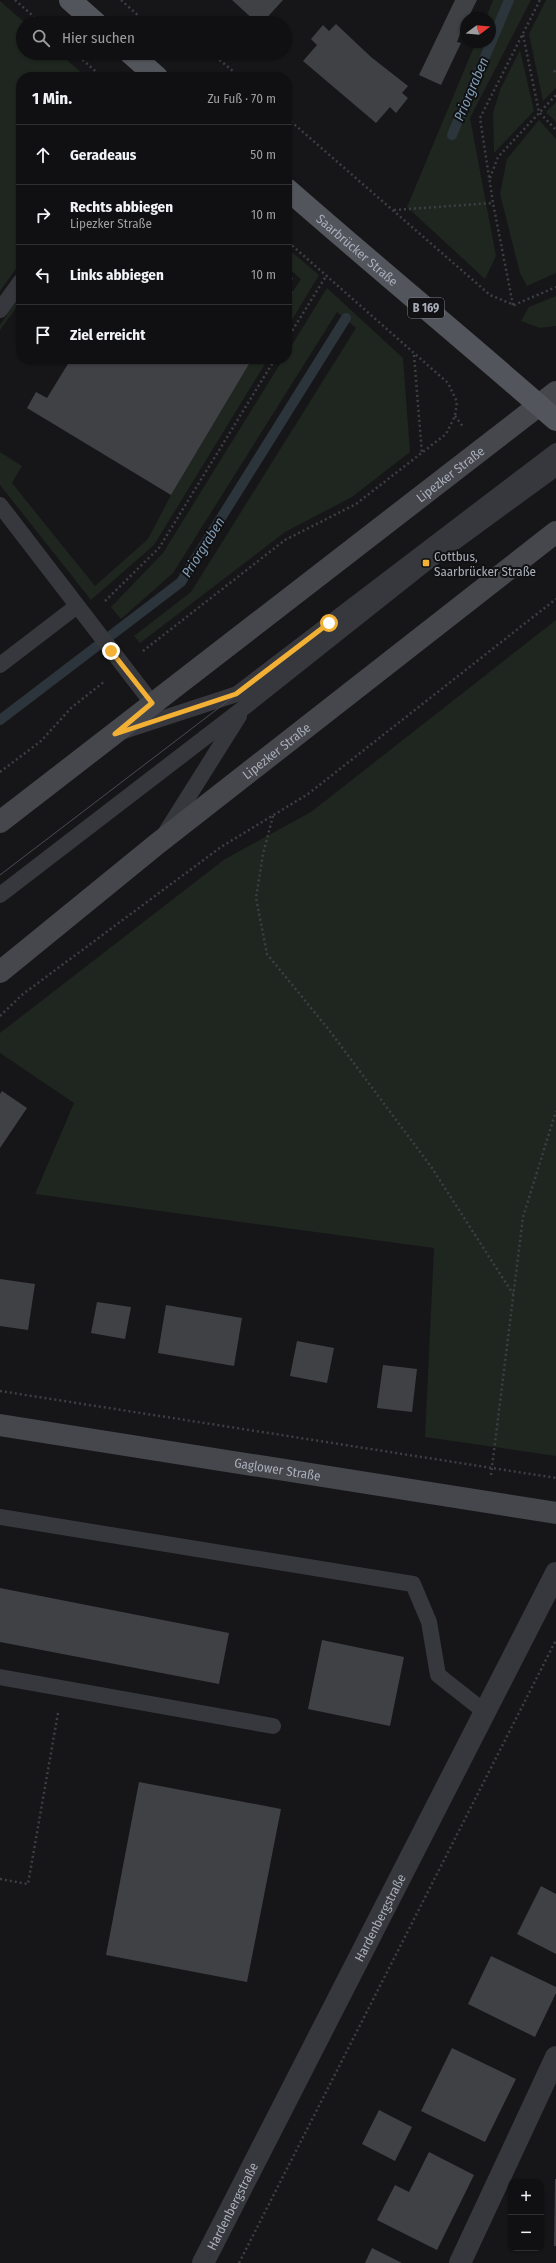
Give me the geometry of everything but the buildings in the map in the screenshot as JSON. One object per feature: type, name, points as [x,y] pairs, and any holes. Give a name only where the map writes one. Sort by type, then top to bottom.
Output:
[{"type":"main road","points":[[70,0],[88,16]]},
{"type":"main road","points":[[138,60],[151,72]]},
{"type":"main road","name":"Saarbrücker Straße","points":[[292,193],[376,266],[477,349],[548,399],[556,420]]},
{"type":"main road","name":"Lipezker Straße","points":[[0,822],[373,532],[482,451],[548,399]]},
{"type":"main road","name":"Lipezker Straße","points":[[0,972],[160,842],[556,532]]},
{"type":"main road","name":"Gaglower Straße","points":[[0,1425],[556,1513]]},
{"type":"street","name":"Hardenbergstraße","points":[[203,2263],[556,1573]]},
{"type":"street","points":[[460,2263],[556,2057]]},
{"type":"lane","points":[[0,310],[16,288]]},
{"type":"lane","points":[[115,734],[236,694],[556,451]]},
{"type":"lane","points":[[0,895],[267,690],[426,563],[556,468]]},
{"type":"lane","points":[[0,505],[152,703]]},
{"type":"lane","points":[[0,665],[82,612]]},
{"type":"lane","points":[[160,842],[246,706]]},
{"type":"lane","points":[[0,1517],[413,1584],[429,1622],[438,1675],[485,1712]]},
{"type":"lane","points":[[0,1677],[273,1726]]},
{"type":"path","points":[[15,0],[33,16]]},
{"type":"path","points":[[122,0],[139,16]]},
{"type":"path","points":[[514,305],[493,202],[480,118],[540,0]]},
{"type":"path","points":[[522,34],[539,112],[556,130]]},
{"type":"path","points":[[83,60],[96,72]]},
{"type":"path","points":[[219,60],[234,72]]},
{"type":"path","points":[[489,179],[498,157],[556,95]]},
{"type":"path","points":[[292,122],[490,295],[514,305],[556,287]]},
{"type":"path","points":[[393,210],[493,202]]},
{"type":"path","points":[[0,772],[41,741],[71,708],[285,540],[356,504],[446,434],[455,416],[457,402],[448,383],[414,355],[292,245]]},
{"type":"path","points":[[292,331],[326,276]]},
{"type":"path","points":[[414,355],[422,454]]},
{"type":"path","points":[[82,612],[100,606],[158,548],[272,364]]},
{"type":"path","points":[[455,416],[468,433]]},
{"type":"path","points":[[0,1016],[23,994],[202,861],[308,794],[556,599]]},
{"type":"path","points":[[273,816],[263,854],[256,898],[267,954],[328,1030],[432,1168],[513,1294]]},
{"type":"path","points":[[490,1503],[491,1468],[523,1217],[556,1111]]},
{"type":"path","points":[[0,1391],[556,1478]]},
{"type":"path","points":[[239,2263],[556,1640]]},
{"type":"path","points":[[0,1879],[28,1884],[62,1688]]},
{"type":"shaded area","points":[[493,0],[531,0],[470,118],[496,256],[485,279],[407,207],[473,48],[496,48],[496,12],[488,12]]},
{"type":"shaded area","points":[[546,0],[556,0],[556,88],[543,101],[529,34]]},
{"type":"shaded area","points":[[0,1],[17,16],[16,60],[67,60],[80,72],[16,72],[16,269],[0,291]]},
{"type":"shaded area","points":[[520,50],[534,111],[494,153],[493,113],[500,90]]},
{"type":"shaded area","points":[[556,102],[556,122],[546,112]]},
{"type":"shaded area","points":[[539,120],[556,139],[556,273],[527,286],[520,273],[500,194],[507,159]]},
{"type":"shaded area","points":[[292,252],[319,275],[292,320],[292,293],[301,279],[292,271]]},
{"type":"shaded area","points":[[327,288],[403,358],[410,452],[352,497],[285,532],[140,643],[134,636],[191,592],[356,328],[337,312],[173,573],[121,619],[111,607],[163,553],[280,364],[292,364],[292,345]]},
{"type":"shaded area","points":[[556,296],[556,326],[540,328],[521,321],[529,307]]},
{"type":"shaded area","points":[[16,302],[16,308],[0,330],[0,325]]},
{"type":"shaded area","points":[[249,364],[265,364],[154,545],[91,600],[0,485],[0,452],[22,466],[12,483],[95,586],[148,539],[171,495]]},
{"type":"shaded area","points":[[556,620],[556,1456],[425,1437],[434,1248],[35,1194],[74,1103],[0,1053],[0,1033],[225,859],[311,812]]},
{"type":"waterway","name":"Priorgraben","points":[[452,135],[509,0]]},
{"type":"waterway","name":"Priorgraben","points":[[0,720],[181,582],[346,318]]},
{"type":"tram line","points":[[0,875],[237,694]]},
{"type":"place","name":"Cottbus, Saarbrücker Straße","points":[[426,563]]},
{"type":"route","points":[[111,651],[152,703],[115,734],[236,694],[329,623]]}]
